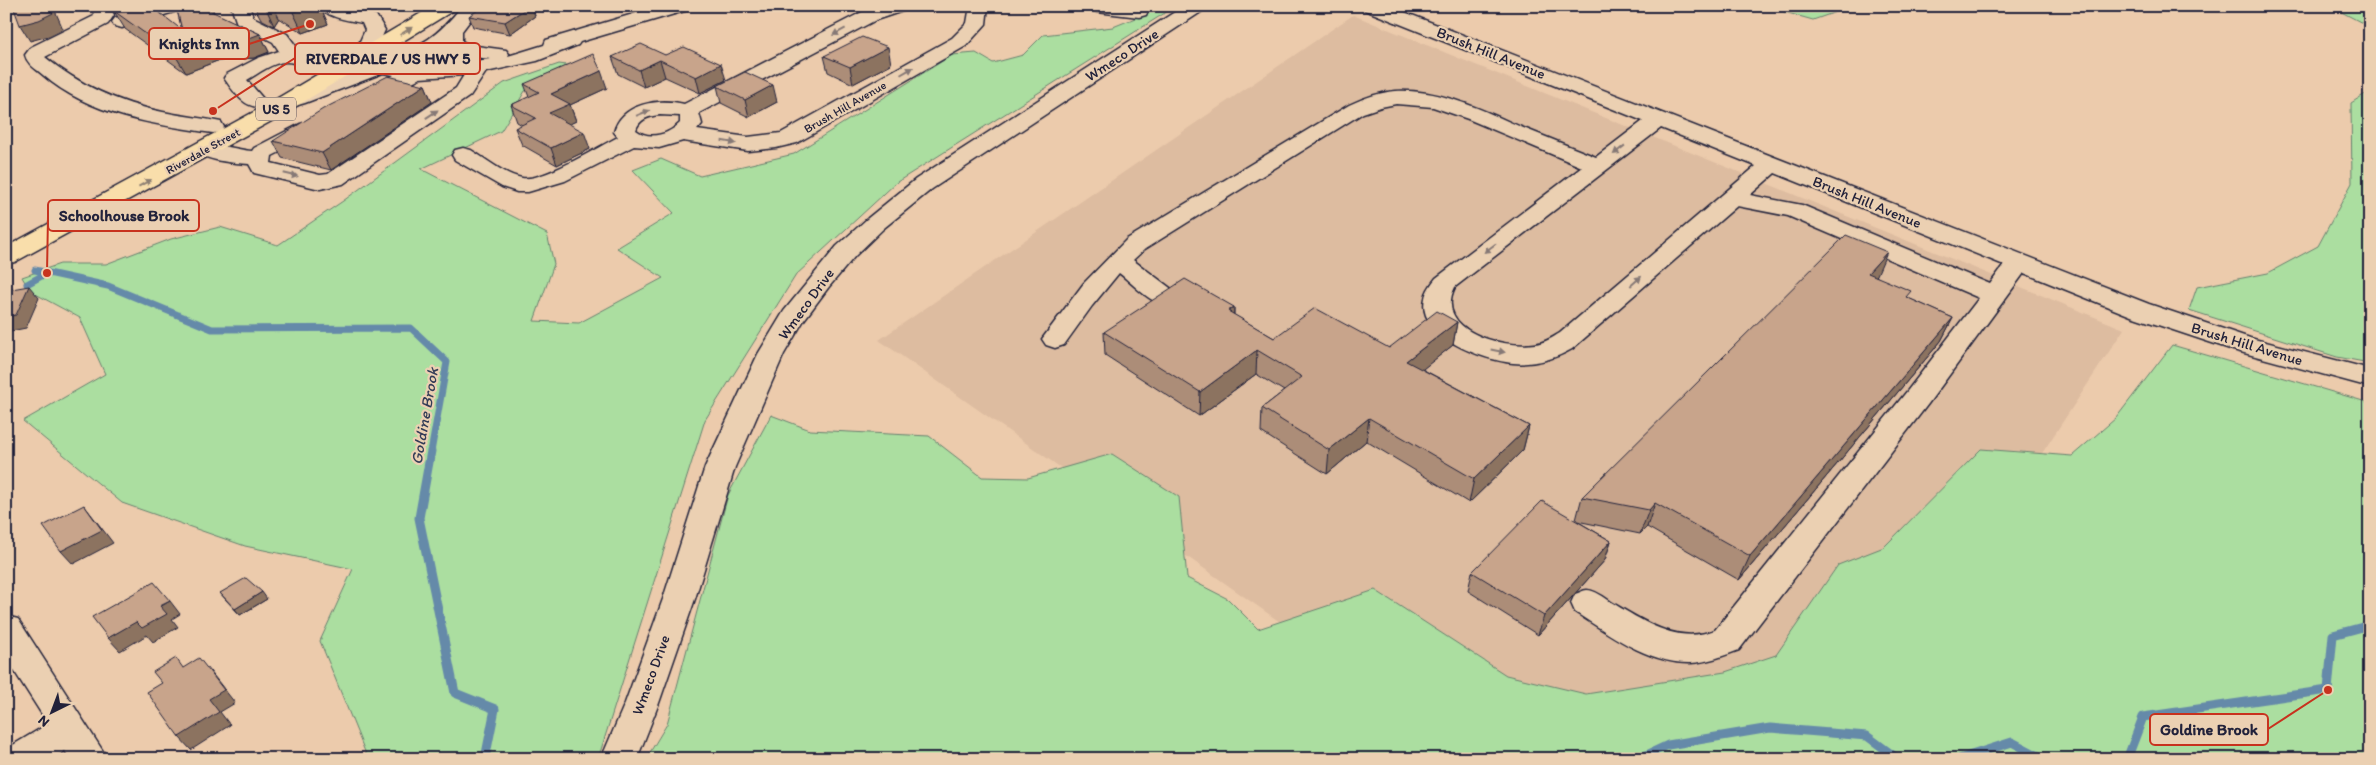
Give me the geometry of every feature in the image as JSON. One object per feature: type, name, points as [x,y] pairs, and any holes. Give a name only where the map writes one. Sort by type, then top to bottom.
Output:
[{"type":"main road","name":"Riverdale Street","points":[[6,257],[206,149],[320,64],[415,6]]},
{"type":"main road","name":"Riverdale Street","points":[[6,240],[213,127],[375,61],[452,15]]},
{"type":"street","points":[[101,6],[105,15],[101,20],[38,51],[35,54],[36,59],[63,82],[122,110],[151,118],[213,127]]},
{"type":"street","points":[[111,26],[170,6],[174,26]]},
{"type":"street","points":[[240,6],[244,20],[280,38],[296,58],[320,64]]},
{"type":"street","points":[[328,6],[343,13],[370,19],[375,30],[366,46],[375,61],[393,70],[418,71],[471,69],[535,55],[571,41],[681,6]]},
{"type":"street","points":[[327,119],[262,153],[260,159],[262,168],[320,182],[335,179],[463,92],[471,69],[460,49],[451,40],[452,15],[472,6]]},
{"type":"street","points":[[463,155],[514,184],[533,186],[549,181],[631,139],[625,132],[625,127],[628,122],[641,113],[662,108],[687,112],[869,16],[900,6]]},
{"type":"street","name":"Brush Hill Avenue","points":[[631,139],[653,142],[681,134],[747,145],[764,145],[789,138],[959,42],[976,24],[979,6]]},
{"type":"street","points":[[1097,6],[1139,11]]},
{"type":"street","name":"Wmeco Drive","points":[[619,759],[642,703],[679,599],[720,467],[771,354],[793,317],[819,283],[846,251],[876,223],[924,184],[1197,6]]},
{"type":"street","name":"Brush Hill Avenue","points":[[1372,6],[2019,263],[2182,324],[2296,359],[2370,378]]},
{"type":"street","points":[[460,49],[477,53],[500,54],[571,41]]},
{"type":"street","points":[[263,108],[234,78],[265,62],[292,54]]},
{"type":"street","points":[[351,106],[418,71]]},
{"type":"street","points":[[1055,339],[1088,293],[1118,260],[1136,244],[1348,114],[1360,107],[1380,100],[1410,98],[1447,104],[1598,166]]},
{"type":"street","points":[[681,134],[692,124],[691,116],[687,112]]},
{"type":"street","points":[[1658,120],[1445,283],[1437,298],[1438,309],[1443,320],[1453,331],[1476,345],[1504,352],[1532,353],[1557,347],[1569,339],[1772,164]]},
{"type":"street","points":[[206,149],[225,155],[260,159]]},
{"type":"street","points":[[1732,198],[1794,210],[1994,295]]},
{"type":"street","points":[[1118,260],[1168,299]]},
{"type":"street","points":[[1587,602],[1639,635],[1665,646],[1693,650],[1706,649],[1727,640],[1918,397],[2019,263]]},
{"type":"street","points":[[6,629],[90,759]]},
{"type":"street","points":[[21,759],[71,729]]},
{"type":"shaded area","points":[[1353,15],[2124,329],[1840,759],[1475,759],[879,340]]},
{"type":"green space","points":[[1165,6],[1176,6],[897,182],[796,275],[705,420],[598,759],[368,759],[320,641],[353,569],[245,546],[122,503],[23,421],[105,374],[80,318],[30,291],[22,277],[60,264],[106,264],[171,239],[220,227],[278,245],[343,201],[504,83],[559,64],[582,67],[525,91],[501,131],[421,169],[547,234],[554,264],[534,321],[579,323],[663,278],[617,248],[674,213],[633,170],[661,159],[700,176],[794,154],[952,55],[976,53],[993,63],[1023,55],[1043,35],[1113,27]]},
{"type":"green space","points":[[1763,6],[1853,6],[1813,20]]},
{"type":"green space","points":[[2330,6],[2370,6],[2370,27]]},
{"type":"green space","points":[[2370,91],[2370,363],[2337,357],[2189,310],[2197,287],[2268,273],[2318,246],[2352,183],[2351,103]]},
{"type":"green space","points":[[2172,345],[2370,403],[2370,759],[646,759],[667,724],[728,495],[771,415],[810,430],[929,436],[982,477],[1028,478],[1112,454],[1179,497],[1187,578],[1228,599],[1258,629],[1375,590],[1506,675],[1586,694],[1725,672],[1776,655],[1838,565],[1884,547],[1981,449],[2072,456],[2116,418]]},
{"type":"building","points":[[13,6],[50,6],[53,13],[39,20],[20,25]]},
{"type":"building","points":[[130,6],[151,6],[182,30],[176,6],[208,6],[209,10],[260,34],[244,40],[207,43],[175,55],[114,11]]},
{"type":"building","points":[[283,6],[310,6],[293,12]]},
{"type":"building","points":[[484,6],[530,6],[505,22],[469,16]]},
{"type":"building","points":[[862,37],[888,47],[850,67],[824,56]]},
{"type":"building","points":[[641,44],[665,55],[684,47],[721,64],[696,77],[660,60],[639,70],[612,57]]},
{"type":"building","points":[[593,54],[601,71],[551,94],[570,104],[549,113],[584,132],[551,148],[515,128],[536,118],[511,105],[539,92],[524,84]]},
{"type":"building","points":[[745,72],[773,85],[745,100],[717,86]]},
{"type":"building","points":[[388,76],[425,85],[322,153],[273,141],[323,109]]},
{"type":"building","points":[[1846,235],[1887,252],[1868,273],[1911,291],[1906,297],[1953,318],[1750,556],[1655,503],[1649,510],[1582,497]]},
{"type":"building","points":[[1185,279],[1234,307],[1228,311],[1274,338],[1315,308],[1389,348],[1437,311],[1457,322],[1406,361],[1529,426],[1474,479],[1369,418],[1329,450],[1262,408],[1302,377],[1257,350],[1200,392],[1104,332]]},
{"type":"building","points":[[29,286],[16,315],[6,317],[6,290]]},
{"type":"building","points":[[1542,501],[1611,541],[1544,616],[1472,572]]},
{"type":"building","points":[[84,505],[102,530],[61,551],[43,526]]},
{"type":"building","points":[[246,578],[262,592],[235,609],[220,593]]},
{"type":"building","points":[[154,582],[170,601],[160,606],[167,614],[142,628],[136,622],[108,638],[92,617]]},
{"type":"building","points":[[176,658],[183,668],[199,658],[224,690],[209,699],[219,712],[179,737],[147,692],[162,683],[153,672]]},
{"type":"waterway","name":"Goldine Brook","points":[[35,270],[108,286],[212,329],[411,328],[447,362],[431,452]]},
{"type":"waterway","points":[[27,284],[47,273]]},
{"type":"waterway","name":"Goldine Brook","points":[[431,451],[419,518],[455,693],[495,709],[485,759]]},
{"type":"waterway","name":"Goldine Brook","points":[[2127,759],[2143,717],[2328,690],[2333,635],[2370,625]]},
{"type":"waterway","name":"Goldine Brook","points":[[1638,759],[1668,745],[1770,728],[1867,736],[1898,759]]},
{"type":"waterway","name":"Goldine Brook","points":[[1959,759],[2012,742],[2044,759]]},
{"type":"place","name":"Knights Inn","points":[[310,24]]},
{"type":"place","name":"RIVERDALE / US HWY 5","points":[[213,111]]},
{"type":"place","name":"Schoolhouse Brook","points":[[47,273]]},
{"type":"place","name":"Goldine Brook","points":[[2328,690]]}]
